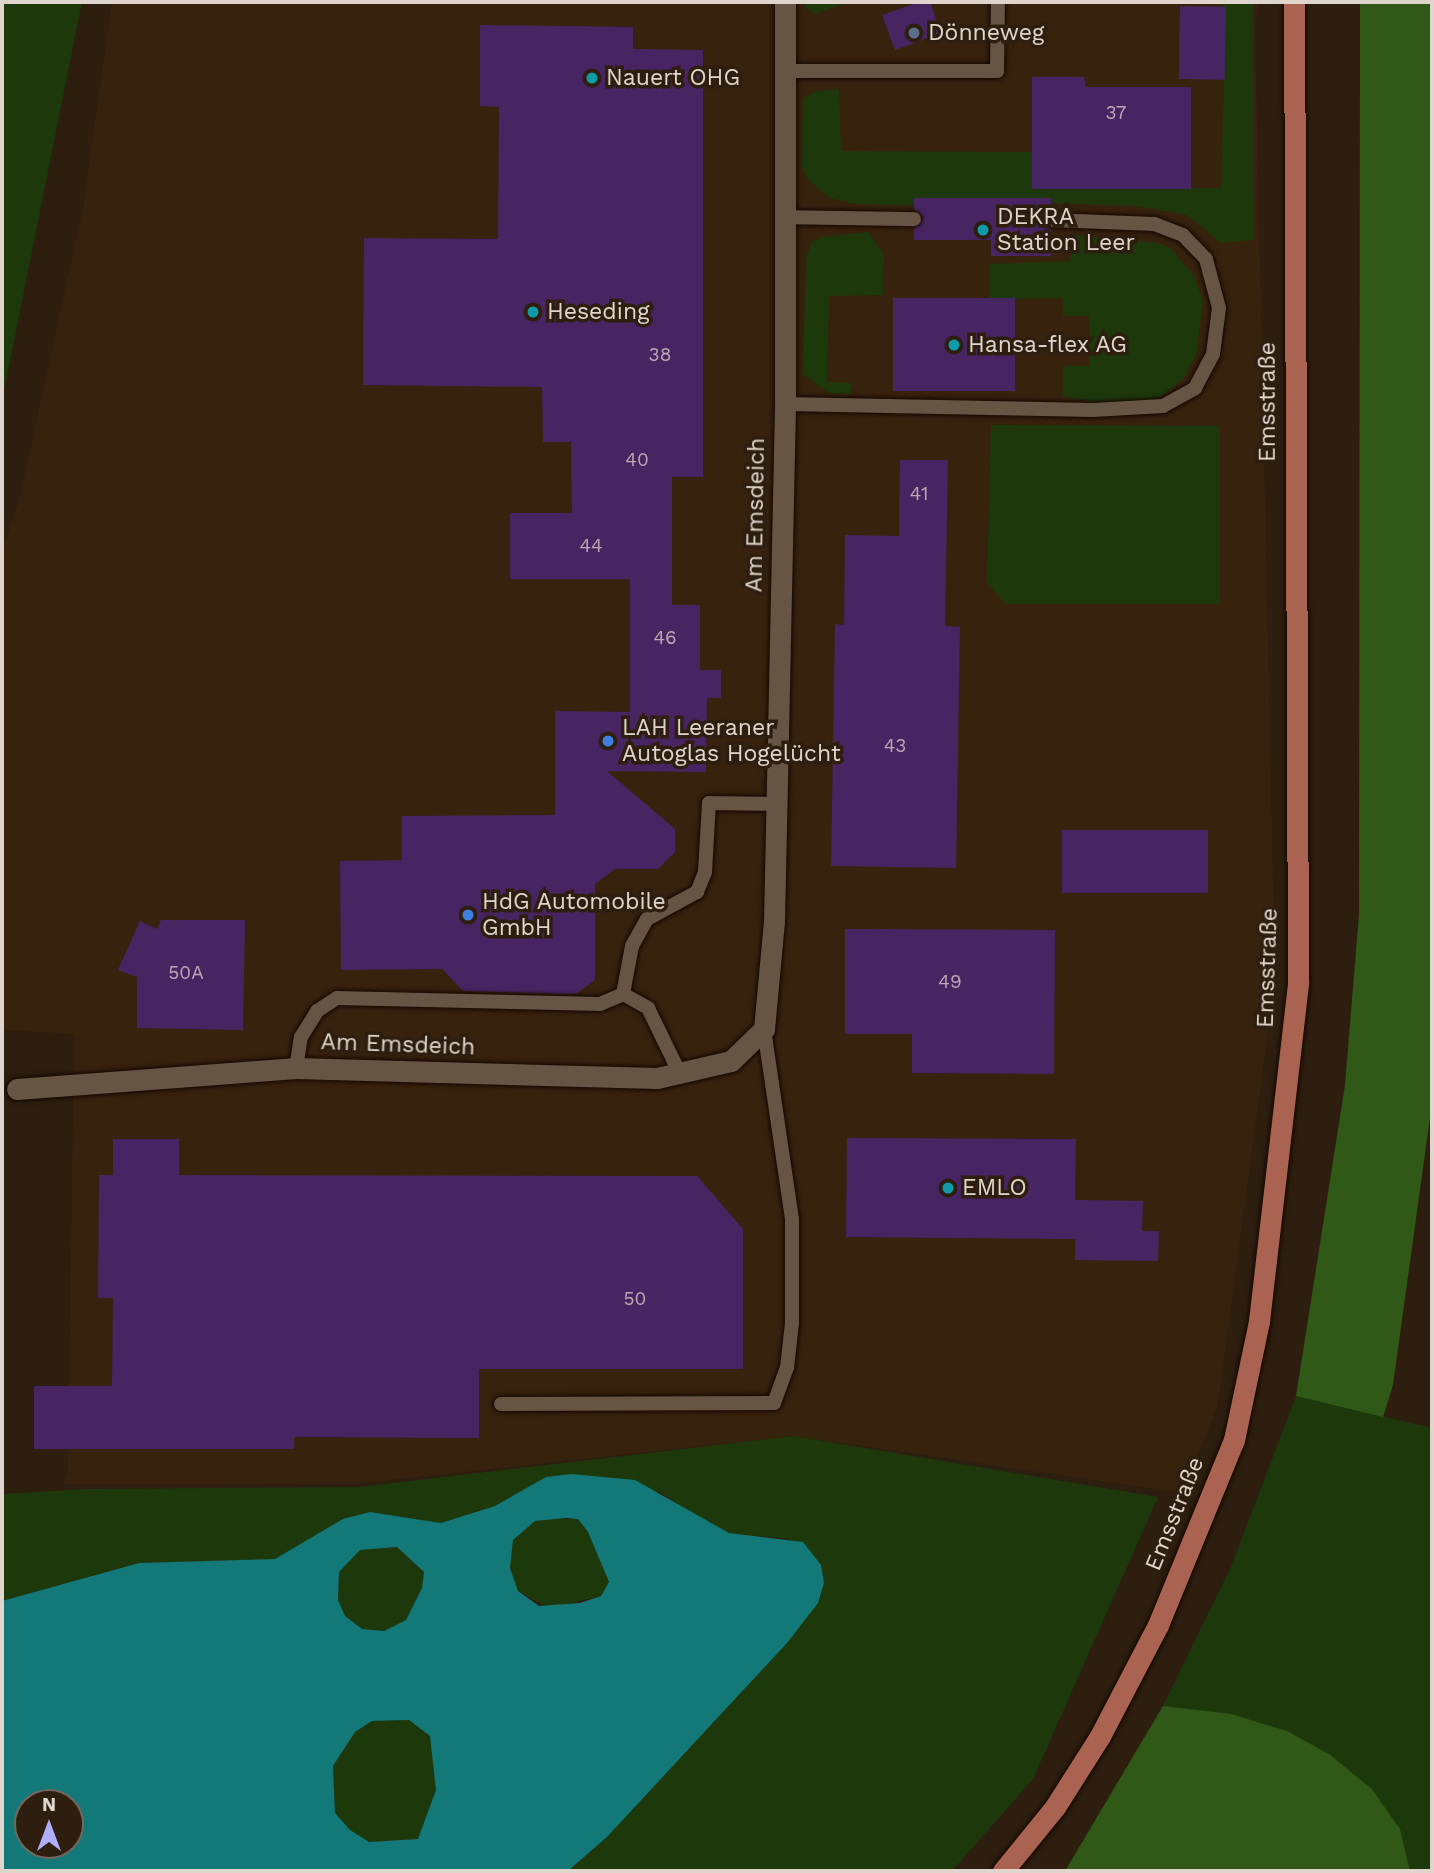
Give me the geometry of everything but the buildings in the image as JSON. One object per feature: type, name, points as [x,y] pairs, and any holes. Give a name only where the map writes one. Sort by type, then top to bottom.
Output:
[{"type":"main road","name":"Emsstraße","points":[[1003,1871],[1055,1807],[1100,1736],[1157,1625],[1234,1440],[1259,1321],[1298,982],[1294,2]]},
{"type":"street","name":"Am Emsdeich","points":[[17,1089],[296,1068],[681,1076],[730,1061],[764,1029],[774,922],[785,404],[785,2]]},
{"type":"lane","points":[[784,71],[997,71],[998,2]]},
{"type":"lane","points":[[784,218],[914,219]]},
{"type":"lane","points":[[785,404],[1093,410],[1163,406],[1195,388],[1213,354],[1219,308],[1206,259],[1183,235],[1154,224],[1051,220]]},
{"type":"lane","points":[[623,994],[632,946],[647,919],[697,892],[705,872],[709,803],[776,804]]},
{"type":"lane","points":[[296,1068],[301,1037],[317,1011],[337,998],[600,1004],[623,994]]},
{"type":"lane","points":[[623,994],[648,1008],[681,1076]]},
{"type":"lane","name":"Am Emsdeich","points":[[501,1404],[774,1403],[787,1368],[792,1323],[792,1219],[764,1029]]},
{"type":"shaded area","points":[[112,2],[1259,2],[1255,24],[1275,979],[1218,1404],[1183,1493],[794,1436],[354,1484],[64,1484],[68,1471],[74,1034],[2,1030],[2,552],[20,496],[83,208]]},
{"type":"green space","points":[[2,2],[82,2],[2,401]]},
{"type":"green space","points":[[806,2],[848,2],[815,14],[806,8]]},
{"type":"green space","points":[[1219,2],[1253,4],[1254,240],[1221,243],[1187,215],[1136,206],[1051,203],[1050,198],[915,198],[914,205],[856,204],[830,198],[808,180],[802,167],[803,98],[819,91],[839,89],[841,151],[1032,152],[1032,168],[1087,189],[1221,188],[1226,7]]},
{"type":"green space","points":[[1360,2],[1432,2],[1432,1103],[1393,1385],[1383,1417],[1296,1396],[1345,1085],[1359,914]]},
{"type":"green space","points":[[868,232],[884,254],[883,295],[829,296],[827,382],[852,383],[851,394],[829,393],[803,374],[806,259],[812,242],[822,237]]},
{"type":"green space","points":[[1073,235],[1157,243],[1170,248],[1195,277],[1203,301],[1196,356],[1182,380],[1162,396],[1143,402],[1094,402],[1063,396],[1063,366],[1089,366],[1089,316],[1063,316],[1063,298],[989,299],[990,264],[1070,261]]},
{"type":"green space","points":[[991,425],[1220,426],[1220,604],[1006,604],[987,583]]},
{"type":"green space","points":[[1296,1396],[1432,1428],[1432,1871],[1410,1871],[1400,1829],[1372,1789],[1329,1754],[1287,1731],[1163,1706],[1231,1567]]},
{"type":"green space","points":[[794,1436],[1158,1497],[1033,1779],[952,1871],[568,1871],[607,1837],[787,1643],[790,1539],[729,1533],[702,1521],[660,1492],[571,1474],[547,1477],[495,1506],[441,1523],[370,1512],[275,1559],[139,1563],[2,1601],[2,1494],[86,1489],[359,1487]]},
{"type":"green space","points":[[578,1519],[588,1532],[609,1582],[601,1596],[549,1608],[518,1591],[510,1568],[513,1539],[535,1521]]},
{"type":"green space","points":[[397,1547],[424,1572],[422,1588],[406,1620],[384,1631],[362,1629],[345,1616],[338,1600],[339,1572],[360,1550]]},
{"type":"green space","points":[[1163,1706],[1231,1714],[1287,1731],[1329,1754],[1372,1789],[1400,1829],[1410,1871],[1065,1871]]},
{"type":"green space","points":[[409,1720],[430,1736],[436,1790],[431,1807],[418,1839],[369,1842],[349,1830],[335,1813],[333,1766],[355,1732],[372,1721]]},
{"type":"water","points":[[571,1474],[635,1480],[729,1533],[803,1542],[821,1565],[824,1583],[818,1603],[787,1643],[607,1837],[568,1871],[2,1871],[2,1601],[139,1563],[275,1559],[343,1519],[370,1512],[441,1523],[495,1506],[546,1477]],"holes":[[[578,1519],[588,1532],[609,1582],[601,1596],[580,1603],[539,1606],[518,1591],[510,1568],[513,1540],[535,1521]],[[397,1547],[424,1572],[422,1588],[406,1620],[384,1631],[362,1629],[345,1616],[338,1600],[339,1572],[360,1550]],[[409,1720],[430,1736],[436,1790],[418,1839],[369,1842],[350,1830],[335,1813],[333,1766],[355,1732],[372,1721]]]},
{"type":"place","name":"Dönneweg","points":[[914,33]]},
{"type":"place","name":"Nauert OHG","points":[[592,78]]},
{"type":"place","name":"DEKRA Station Leer","points":[[983,230]]},
{"type":"place","name":"Heseding","points":[[533,312]]},
{"type":"place","name":"Hansa-flex AG","points":[[954,345]]},
{"type":"place","name":"LAH Leeraner Autoglas Hogelücht","points":[[608,741]]},
{"type":"place","name":"HdG Automobile GmbH","points":[[468,915]]},
{"type":"place","name":"EMLO","points":[[948,1188]]}]
